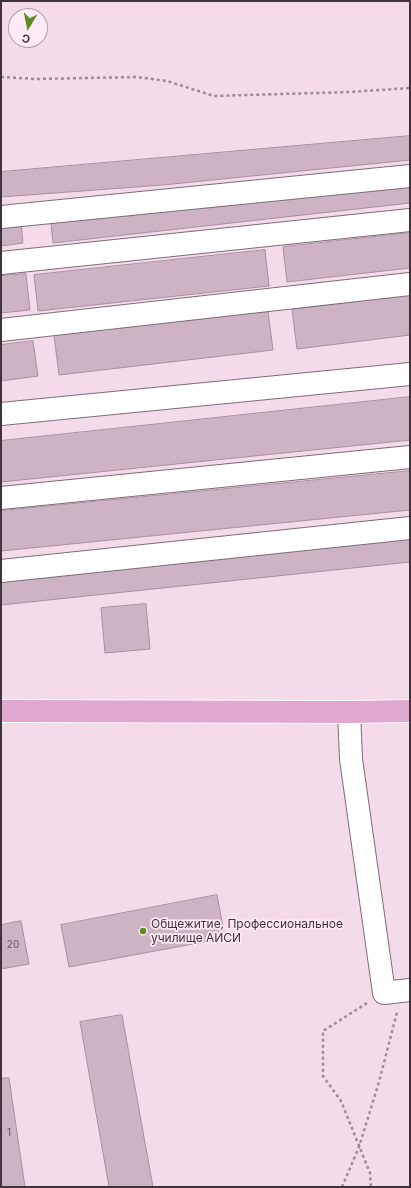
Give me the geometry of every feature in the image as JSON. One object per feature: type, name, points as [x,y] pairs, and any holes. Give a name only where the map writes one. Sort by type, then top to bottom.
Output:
[{"type":"main road","points":[[1,711],[410,711]]},
{"type":"lane","points":[[1,217],[410,176]]},
{"type":"lane","points":[[1,263],[410,220]]},
{"type":"lane","points":[[1,330],[410,284]]},
{"type":"lane","points":[[1,414],[410,374]]},
{"type":"lane","points":[[1,498],[410,457]]},
{"type":"lane","points":[[1,571],[410,528]]},
{"type":"lane","points":[[349,712],[351,759],[399,991]]},
{"type":"path","points":[[1,77],[36,79],[137,77],[166,81],[214,96],[350,92],[410,88]]},
{"type":"path","points":[[342,1187],[359,1147],[378,1082],[399,991]]},
{"type":"path","points":[[371,1187],[370,1174],[341,1101],[323,1076],[322,1031],[399,991]]},
{"type":"building","points":[[410,136],[410,160],[163,185],[1,197],[1,172]]},
{"type":"building","points":[[410,182],[410,203],[53,243],[51,223]]},
{"type":"building","points":[[21,223],[23,243],[1,246],[1,225]]},
{"type":"building","points":[[410,233],[410,268],[287,282],[283,247]]},
{"type":"building","points":[[265,250],[269,286],[38,311],[34,275]]},
{"type":"building","points":[[26,274],[30,310],[1,313],[1,276]]},
{"type":"building","points":[[410,295],[410,335],[297,349],[292,310]]},
{"type":"building","points":[[268,311],[273,350],[59,375],[54,335]]},
{"type":"building","points":[[33,341],[38,376],[1,381],[1,345]]},
{"type":"building","points":[[410,397],[410,440],[1,482],[1,441]]},
{"type":"building","points":[[410,471],[410,510],[1,551],[1,511]]},
{"type":"building","points":[[410,538],[410,562],[1,605],[1,581]]},
{"type":"building","points":[[146,604],[150,649],[105,653],[101,608]]},
{"type":"building","name":"Общежитие, Профессиональное училище АИСИ","points":[[217,895],[225,938],[69,967],[61,925]]},
{"type":"building","points":[[21,921],[29,964],[1,969],[1,925]]},
{"type":"building","points":[[122,1015],[153,1187],[109,1187],[80,1022]]},
{"type":"building","points":[[9,1078],[25,1187],[1,1187],[1,1079]]},
{"type":"place","name":"Общежитие, Профессиональное училище АИСИ","points":[[143,931]]}]
